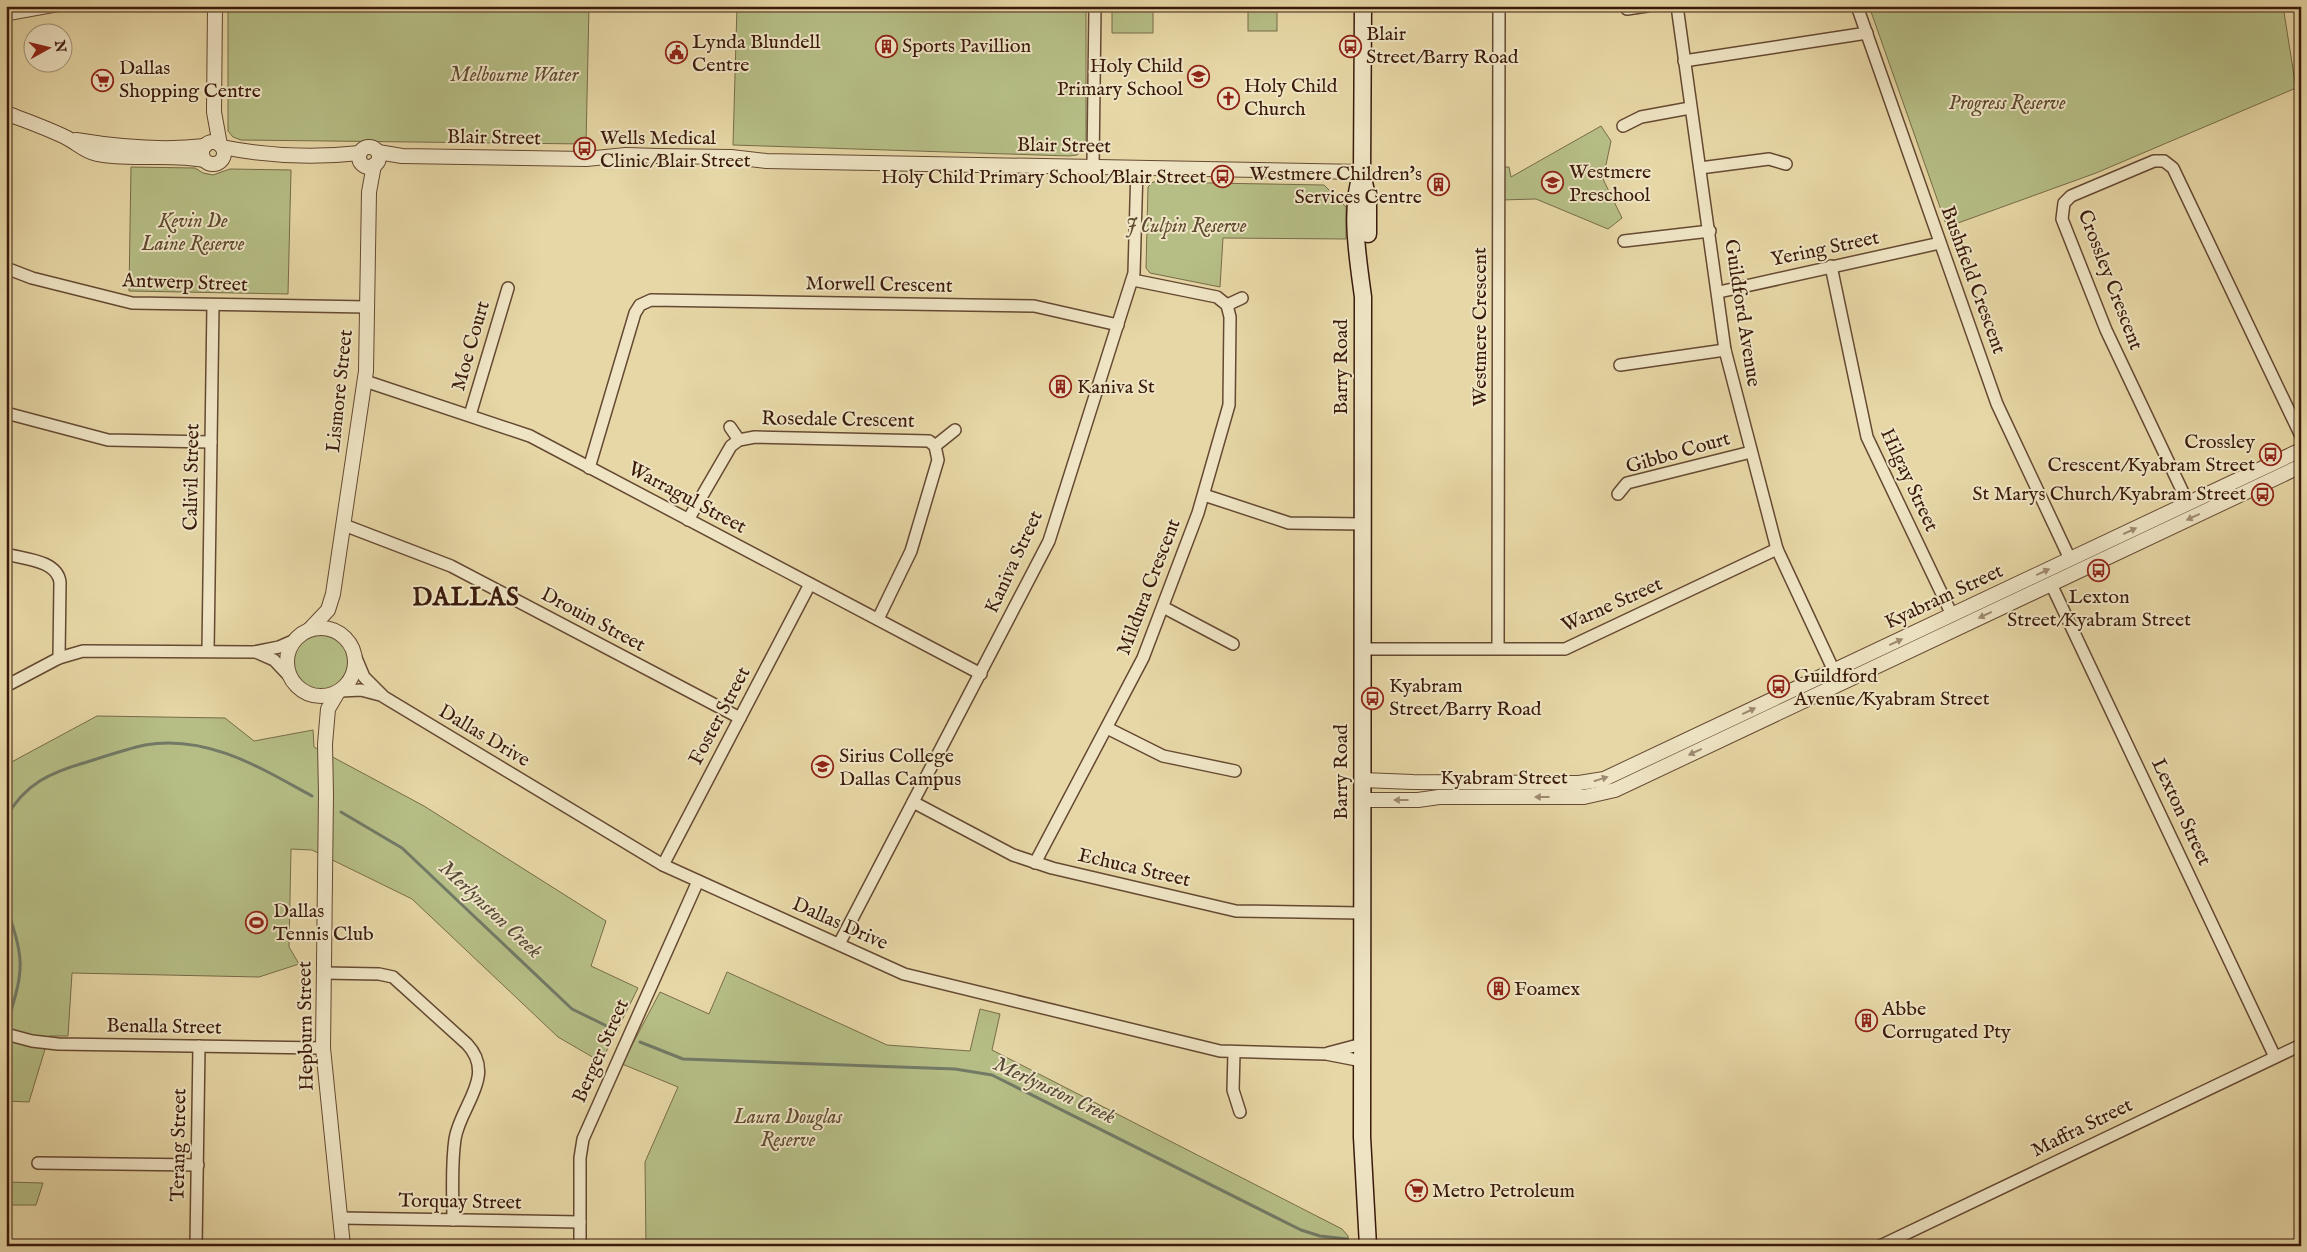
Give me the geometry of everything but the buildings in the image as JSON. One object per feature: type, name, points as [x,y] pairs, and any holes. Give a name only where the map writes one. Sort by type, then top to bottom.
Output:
[{"type":"main road","name":"Barry Road","points":[[1362,6],[1362,172],[1356,192],[1358,257],[1363,297],[1362,1162],[1368,1246]]},
{"type":"street","points":[[6,16],[61,6]]},
{"type":"street","points":[[215,6],[215,148]]},
{"type":"street","points":[[1093,166],[1095,6]]},
{"type":"street","name":"Westmere Crescent","points":[[1498,648],[1499,6]]},
{"type":"street","points":[[1627,9],[1647,6]]},
{"type":"street","name":"Guildford Avenue","points":[[1677,6],[1690,108],[1719,292],[1725,350],[1777,549],[1837,677]]},
{"type":"street","name":"Bushfield Crescent","points":[[1857,6],[1998,404],[2070,559]]},
{"type":"street","points":[[1684,61],[1867,34]]},
{"type":"street","points":[[1623,126],[1641,118],[1690,108]]},
{"type":"street","name":"Blair Street","points":[[6,113],[68,138],[115,147],[215,148],[255,154],[337,155],[369,160],[402,156],[586,159],[626,164],[721,165],[766,161],[1362,172]]},
{"type":"street","name":"Blair Street","points":[[68,138],[84,150],[102,155],[140,157],[180,156],[204,160],[202,153],[215,148]]},
{"type":"street","points":[[1700,168],[1769,159],[1786,164]]},
{"type":"street","name":"Lismore Street","points":[[343,635],[334,612],[334,594],[365,381],[369,160]]},
{"type":"street","name":"Crossley Crescent","points":[[2188,503],[2106,330],[2062,219],[2062,208],[2072,196],[2154,161],[2164,161],[2173,168],[2301,436]]},
{"type":"street","name":"Kaniva Street","points":[[839,944],[1047,546],[1133,280],[1135,266],[1137,167]]},
{"type":"street","points":[[1624,240],[1710,231]]},
{"type":"street","name":"Yering Street","points":[[1719,292],[1940,243]]},
{"type":"street","name":"Hilgay Street","points":[[1831,266],[1867,437],[1952,615]]},
{"type":"street","name":"Antwerp Street","points":[[6,268],[32,278],[124,302],[367,307]]},
{"type":"street","points":[[1133,280],[1217,297],[1227,305],[1242,298]]},
{"type":"street","name":"Moe Court","points":[[470,415],[508,288]]},
{"type":"street","points":[[589,468],[638,306],[628,299]]},
{"type":"street","name":"Morwell Crescent","points":[[638,306],[655,300],[1034,306],[1118,325]]},
{"type":"street","name":"Calivil Street","points":[[208,651],[213,304]]},
{"type":"street","name":"Mildura Crescent","points":[[1035,863],[1143,658],[1204,495],[1230,398],[1230,317],[1227,305]]},
{"type":"street","points":[[1620,365],[1725,350]]},
{"type":"street","name":"Warragul Street","points":[[365,381],[530,436],[981,674]]},
{"type":"street","points":[[6,413],[108,440],[211,442]]},
{"type":"street","name":"Rosedale Crescent","points":[[730,427],[739,440]]},
{"type":"street","name":"Rosedale Crescent","points":[[935,446],[955,430]]},
{"type":"street","name":"Rosedale Crescent","points":[[688,520],[726,454],[739,440],[756,437],[923,440],[935,446]]},
{"type":"street","name":"Rosedale Crescent","points":[[878,619],[911,551],[938,460],[935,446]]},
{"type":"street","name":"Kyabram Street","points":[[1362,780],[1413,782],[1588,782],[1604,779],[2071,575],[2140,542],[2301,450]]},
{"type":"street","name":"Gibbo Court","points":[[1618,494],[1627,483],[1751,452]]},
{"type":"street","name":"Kyabram Street","points":[[1362,800],[1418,800],[1440,797],[1584,797],[1615,790],[1837,677],[1952,615],[2188,503],[2222,495],[2301,466]]},
{"type":"street","points":[[1204,495],[1289,523],[1363,524]]},
{"type":"street","name":"Drouin Street","points":[[344,525],[451,566],[740,718]]},
{"type":"street","name":"Kyabram Street","points":[[2070,559],[2082,563],[2140,542]]},
{"type":"street","name":"Warne Street","points":[[1362,649],[1566,649],[1777,549]]},
{"type":"street","points":[[6,554],[49,566],[58,574],[60,582],[59,658]]},
{"type":"street","points":[[2070,559],[2071,575]]},
{"type":"street","name":"Foster Street","points":[[663,865],[810,584]]},
{"type":"street","name":"Lexton Street","points":[[2051,584],[2275,1057]]},
{"type":"street","name":"Lismore Street","points":[[310,629],[328,610],[334,594]]},
{"type":"street","points":[[1163,607],[1233,644]]},
{"type":"street","points":[[6,686],[59,658],[92,650],[254,652],[274,648],[295,640],[310,629],[328,628],[343,635],[353,648],[356,658],[352,679],[339,692],[322,697],[307,693],[294,684],[287,664],[288,653],[295,640]]},
{"type":"street","points":[[254,652],[274,660],[291,678]]},
{"type":"street","name":"Dallas Drive","points":[[356,658],[364,678],[384,697],[663,865],[914,977],[1234,1053],[1326,1054],[1362,1061]]},
{"type":"street","name":"Dallas Drive","points":[[339,692],[361,690],[384,697]]},
{"type":"street","name":"Hepburn Street","points":[[339,692],[328,709],[325,744],[322,1048],[343,1246]]},
{"type":"street","name":"Hepburn Street","points":[[307,693],[319,710],[325,744]]},
{"type":"street","points":[[1107,728],[1163,756],[1235,771]]},
{"type":"street","points":[[1636,764],[1643,777]]},
{"type":"street","name":"Echuca Street","points":[[913,802],[1013,855],[1035,863],[1236,911],[1362,912]]},
{"type":"street","name":"Berger Street","points":[[580,1246],[580,1158],[583,1139],[698,881]]},
{"type":"street","points":[[324,973],[379,974],[393,977],[467,1044],[477,1056],[480,1069],[478,1080],[455,1140],[453,1220]]},
{"type":"street","name":"Benalla Street","points":[[6,1034],[22,1039],[51,1043],[322,1048]]},
{"type":"street","name":"Dallas Drive","points":[[1326,1054],[1362,1044]]},
{"type":"street","name":"Maffra Street","points":[[1880,1246],[2301,1045]]},
{"type":"street","name":"Terang Street","points":[[196,1246],[199,1046]]},
{"type":"street","points":[[1234,1053],[1233,1090],[1240,1112]]},
{"type":"street","points":[[38,1163],[198,1164]]},
{"type":"street","name":"Torquay Street","points":[[340,1218],[580,1222]]},
{"type":"green space","name":"Melbourne Water","points":[[228,6],[589,6],[586,144],[241,140],[233,137],[228,131]]},
{"type":"green space","points":[[737,6],[1086,6],[1086,147],[1077,155],[1069,156],[733,145]]},
{"type":"green space","points":[[1248,6],[1277,6],[1277,31],[1248,31]]},
{"type":"green space","name":"Progress Reserve","points":[[1869,6],[2283,6],[2296,88],[2096,173],[1947,227]]},
{"type":"green space","points":[[1112,10],[1153,11],[1153,33],[1112,33]]},
{"type":"green space","points":[[1601,126],[1611,141],[1603,179],[1622,218],[1608,229],[1536,199],[1501,200],[1500,167],[1509,167],[1511,177]]},
{"type":"green space","name":"Kevin De Laine Reserve","points":[[131,167],[195,168],[203,173],[213,175],[230,169],[291,170],[288,294],[129,291]]},
{"type":"green space","name":"J Culpin Reserve","points":[[1153,182],[1324,185],[1346,207],[1346,239],[1223,238],[1220,287],[1150,273],[1146,268],[1148,187]]},
{"type":"green space","points":[[321,631],[333,634],[343,640],[349,650],[352,662],[349,674],[343,684],[333,690],[321,693],[309,690],[299,684],[293,674],[290,662],[293,650],[299,640],[309,634]]},
{"type":"green space","points":[[97,716],[225,718],[254,741],[313,730],[314,747],[424,806],[606,921],[591,966],[638,988],[601,1062],[558,1037],[412,899],[312,850],[291,849],[289,947],[299,964],[259,977],[72,973],[68,1036],[49,1036],[29,1102],[6,1101],[6,765]]},
{"type":"green space","name":"Laura Douglas Reserve","points":[[727,972],[887,1045],[970,1051],[980,1009],[1000,1014],[992,1050],[1342,1229],[1348,1236],[1349,1246],[646,1246],[645,1162],[678,1087],[622,1064],[660,992],[709,1014]]},
{"type":"green space","points":[[6,1182],[43,1183],[36,1205],[6,1205]]},
{"type":"waterway","name":"Merlynston Creek","points":[[6,818],[21,796],[50,775],[131,748],[168,743],[190,744],[233,756],[312,796]]},
{"type":"waterway","name":"Merlynston Creek","points":[[341,812],[402,848],[572,1009],[617,1031]]},
{"type":"waterway","name":"Merlynston Creek","points":[[6,905],[19,951],[20,963],[20,975],[8,1021]]},
{"type":"waterway","name":"Merlynston Creek","points":[[640,1042],[683,1059],[955,1069],[992,1075],[1301,1230],[1320,1236],[1347,1239]]},
{"type":"place","name":"Sports Pavillion","points":[[886,46]]},
{"type":"place","name":"Blair Street/Barry Road","points":[[1350,46]]},
{"type":"place","name":"Lynda Blundell Centre","points":[[676,53]]},
{"type":"place","name":"Holy Child Primary School","points":[[1199,77]]},
{"type":"place","name":"Dallas Shopping Centre","points":[[103,80]]},
{"type":"place","name":"Holy Child Church","points":[[1228,98]]},
{"type":"place","name":"Wells Medical Clinic/Blair Street","points":[[584,149]]},
{"type":"place","name":"Holy Child Primary School/Blair Street","points":[[1222,177]]},
{"type":"place","name":"Westmere Preschool","points":[[1553,183]]},
{"type":"place","name":"Westmere Children's Services Centre","points":[[1438,185]]},
{"type":"place","name":"Kaniva St","points":[[1061,387]]},
{"type":"place","name":"Crossley Crescent/Kyabram Street","points":[[2271,454]]},
{"type":"place","name":"St Marys Church/Kyabram Street","points":[[2262,494]]},
{"type":"place","name":"Lexton Street/Kyabram Street","points":[[2099,571]]},
{"type":"place","name":"Guildford Avenue/Kyabram Street","points":[[1778,687]]},
{"type":"place","name":"Kyabram Street/Barry Road","points":[[1373,698]]},
{"type":"place","name":"Sirius College Dallas Campus","points":[[823,767]]},
{"type":"place","name":"Dallas Tennis Club","points":[[257,923]]},
{"type":"place","name":"Foamex","points":[[1498,989]]},
{"type":"place","name":"Abbe Corrugated Pty","points":[[1866,1021]]},
{"type":"place","name":"Metro Petroleum","points":[[1416,1191]]},
{"type":"district","name":"DALLAS","points":[[466,598]]}]
